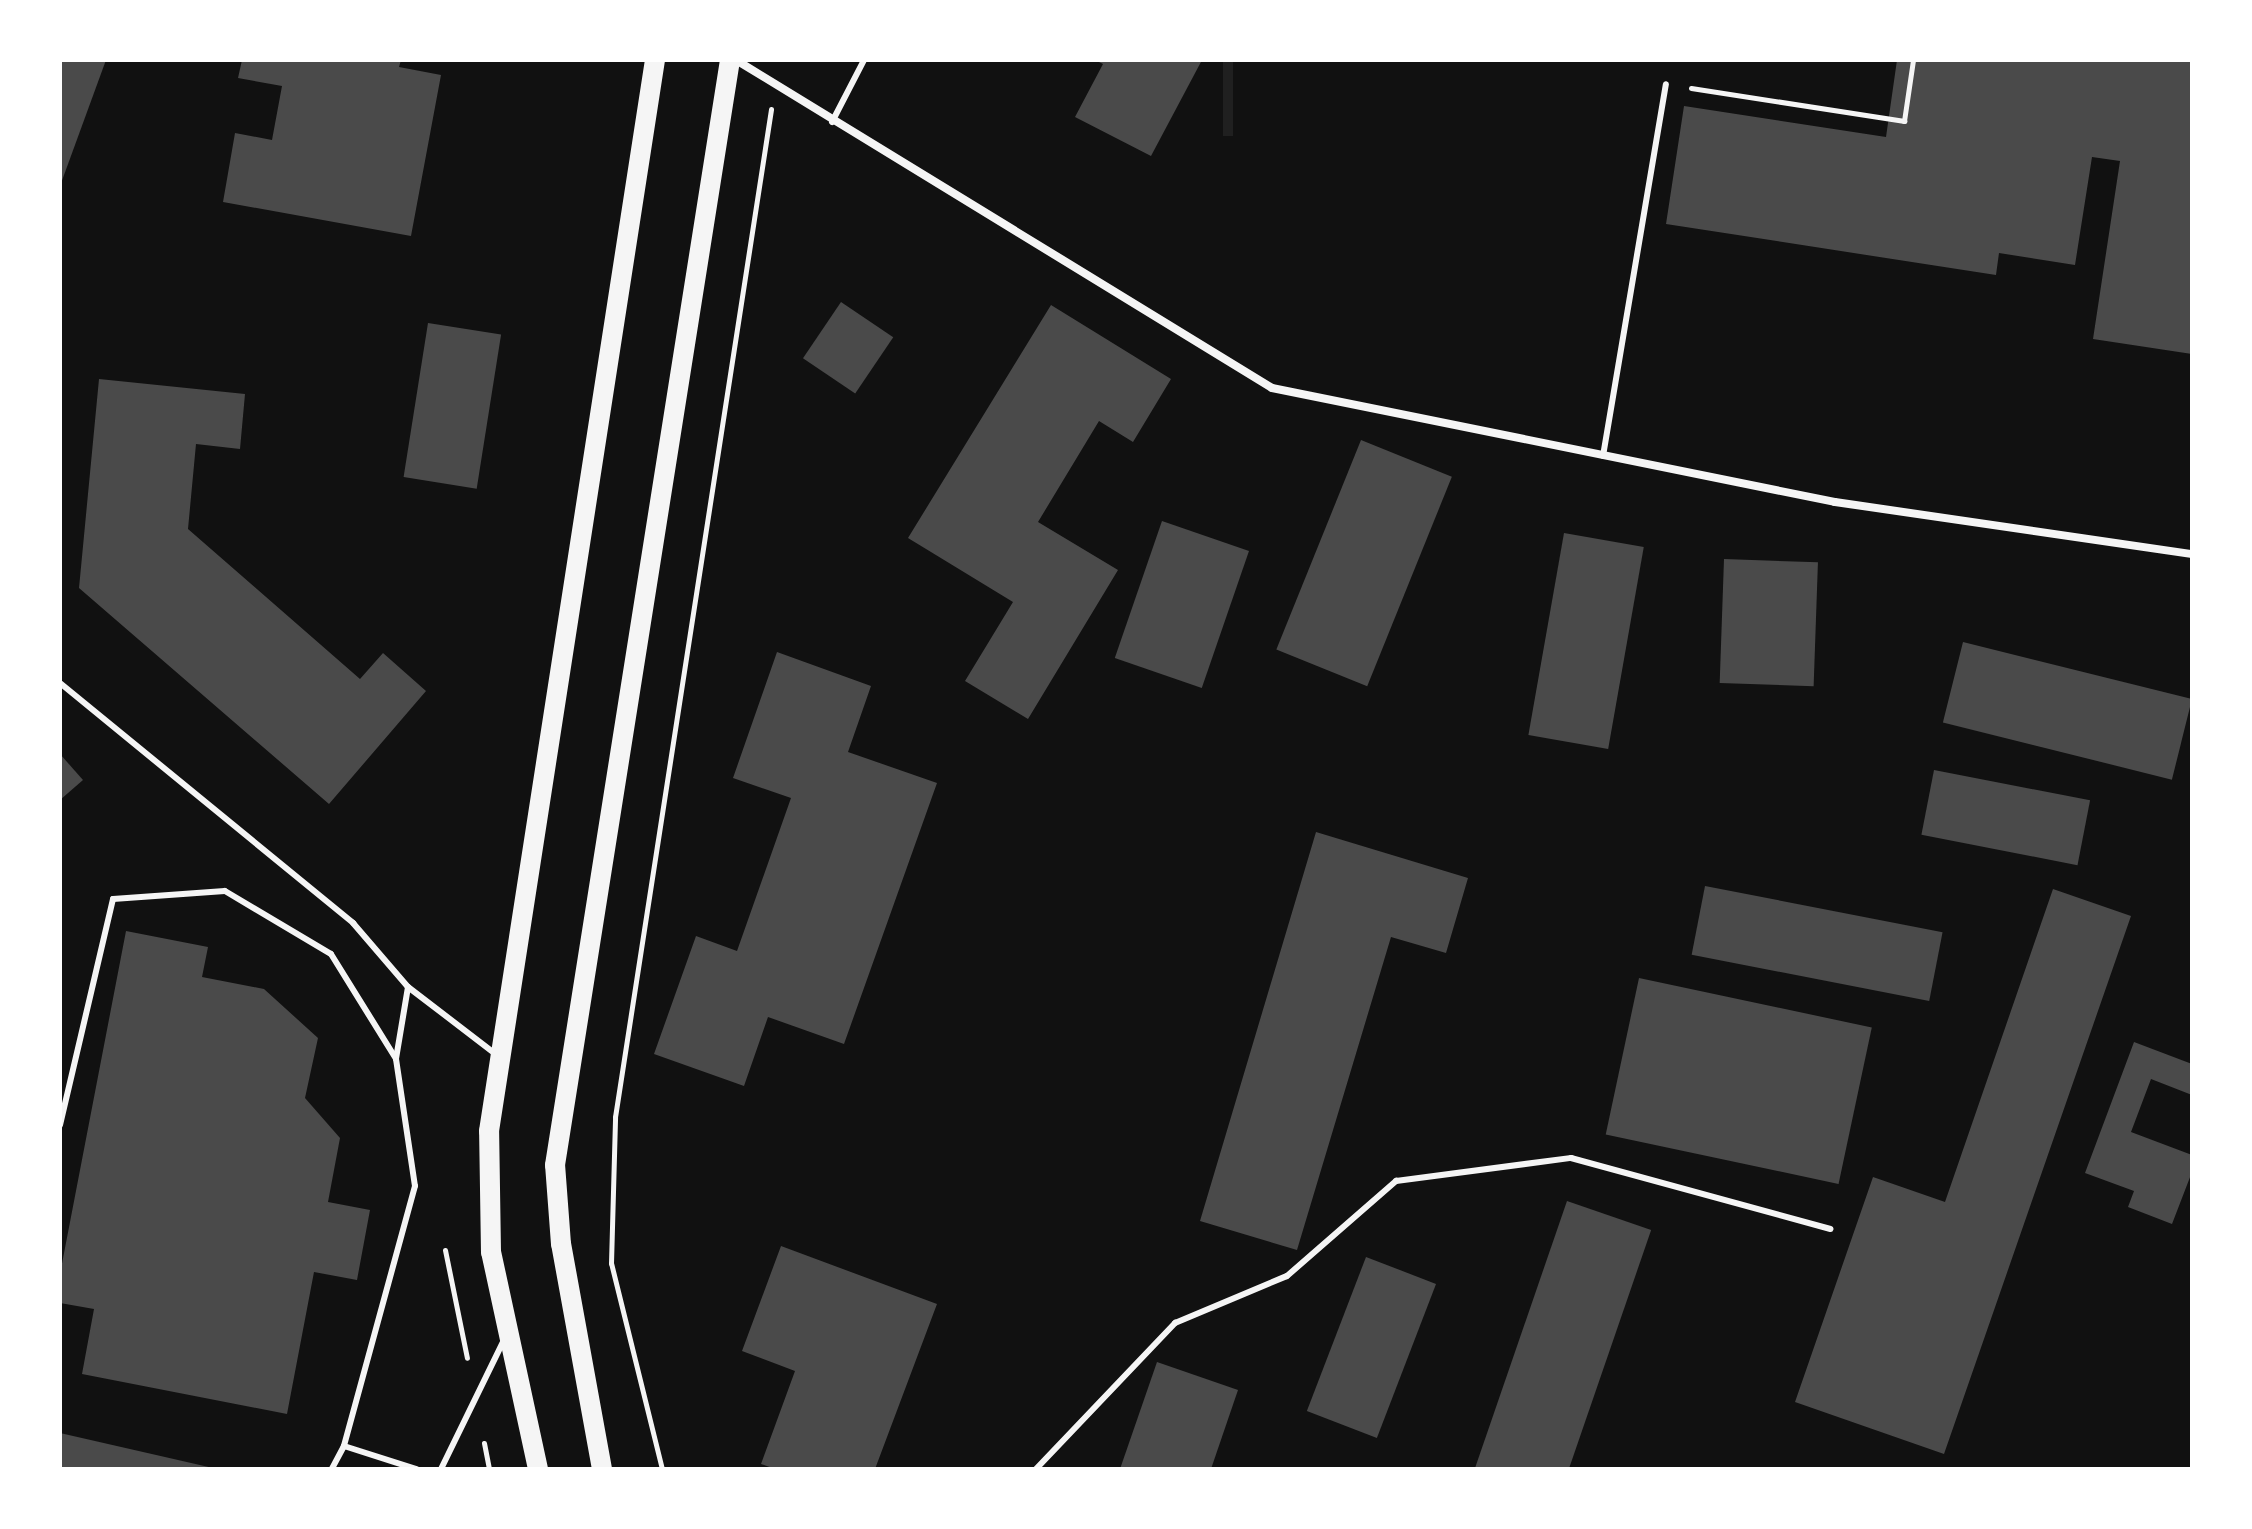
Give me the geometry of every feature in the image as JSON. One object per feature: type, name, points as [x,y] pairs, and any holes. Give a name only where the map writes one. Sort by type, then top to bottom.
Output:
[{"type":"main road","points":[[538,1469],[491,1252],[489,1131],[655,60]]},
{"type":"main road","points":[[602,1469],[561,1244],[555,1165],[733,60]]},
{"type":"street","points":[[733,60],[1272,388],[1835,502],[2192,554]]},
{"type":"lane","points":[[832,122],[864,60]]},
{"type":"lane","points":[[1603,456],[1666,84]]},
{"type":"lane","points":[[60,683],[353,923],[408,987],[500,1057]]},
{"type":"lane","points":[[60,1125],[113,899],[225,891],[331,954],[396,1059]]},
{"type":"lane","points":[[332,1469],[344,1446],[415,1186],[396,1059],[408,987]]},
{"type":"lane","points":[[1036,1469],[1175,1323],[1287,1276],[1396,1181],[1571,1158],[1830,1229]]},
{"type":"lane","points":[[441,1469],[476,1405],[508,1330]]},
{"type":"lane","points":[[344,1446],[416,1469]]},
{"type":"path","points":[[1666,84],[1904,121],[1913,60]]},
{"type":"path","points":[[662,1469],[611,1263],[615,1117],[774,87]]},
{"type":"shaded area","points":[[1223,60],[1233,60],[1233,136],[1223,136]]},
{"type":"building","points":[[60,60],[106,60],[60,186]]},
{"type":"building","points":[[242,60],[401,60],[399,67],[441,75],[411,236],[223,202],[235,133],[272,140],[282,86],[238,78]]},
{"type":"building","points":[[1095,60],[1202,60],[1151,156],[1075,117],[1103,64]]},
{"type":"building","points":[[1897,60],[2192,60],[2192,354],[2093,339],[2120,161],[2092,157],[2075,265],[1999,253],[1996,275],[1666,224],[1684,106],[1886,137]]},
{"type":"building","points":[[841,302],[893,337],[855,394],[803,358]]},
{"type":"building","points":[[1051,305],[1171,379],[1133,442],[1099,421],[1038,522],[1118,570],[1028,719],[965,681],[1013,602],[908,538]]},
{"type":"building","points":[[428,323],[501,335],[477,489],[404,477]]},
{"type":"building","points":[[99,379],[245,394],[240,449],[196,444],[188,529],[360,679],[383,653],[426,691],[329,804],[79,588]]},
{"type":"building","points":[[1361,440],[1452,477],[1367,686],[1276,650]]},
{"type":"building","points":[[1162,521],[1249,551],[1202,688],[1115,658]]},
{"type":"building","points":[[1564,533],[1644,547],[1608,749],[1528,735]]},
{"type":"building","points":[[1724,559],[1818,562],[1814,686],[1720,683]]},
{"type":"building","points":[[1963,642],[2192,699],[2172,780],[1943,723]]},
{"type":"building","points":[[777,652],[871,686],[848,752],[937,783],[844,1044],[768,1017],[744,1086],[654,1054],[696,936],[737,951],[791,798],[733,778]]},
{"type":"building","points":[[60,754],[83,780],[60,800]]},
{"type":"building","points":[[1934,770],[2090,800],[2077,865],[1921,835]]},
{"type":"building","points":[[1316,832],[1468,878],[1446,953],[1391,937],[1297,1250],[1200,1221]]},
{"type":"building","points":[[1705,886],[1943,932],[1929,1001],[1692,955]]},
{"type":"building","points":[[2053,889],[2131,916],[1944,1454],[1795,1402],[1873,1177],[1945,1202]]},
{"type":"building","points":[[126,931],[208,947],[202,977],[264,989],[318,1038],[305,1098],[340,1138],[328,1202],[370,1210],[357,1280],[314,1272],[287,1414],[82,1374],[94,1309],[60,1303],[60,1274]]},
{"type":"building","points":[[1639,978],[1872,1027],[1839,1184],[1606,1135]]},
{"type":"building","points":[[2134,1042],[2192,1064],[2192,1095],[2151,1079],[2131,1132],[2192,1155],[2192,1172],[2172,1224],[2128,1207],[2134,1191],[2085,1173]]},
{"type":"building","points":[[1567,1201],[1651,1230],[1569,1469],[1475,1469]]},
{"type":"building","points":[[781,1246],[937,1304],[875,1469],[775,1469],[761,1464],[795,1371],[742,1351]]},
{"type":"building","points":[[1366,1257],[1436,1284],[1377,1438],[1307,1411]]},
{"type":"building","points":[[1157,1362],[1238,1390],[1211,1469],[1120,1469]]},
{"type":"building","points":[[60,1433],[213,1468],[213,1469],[60,1469]]}]
